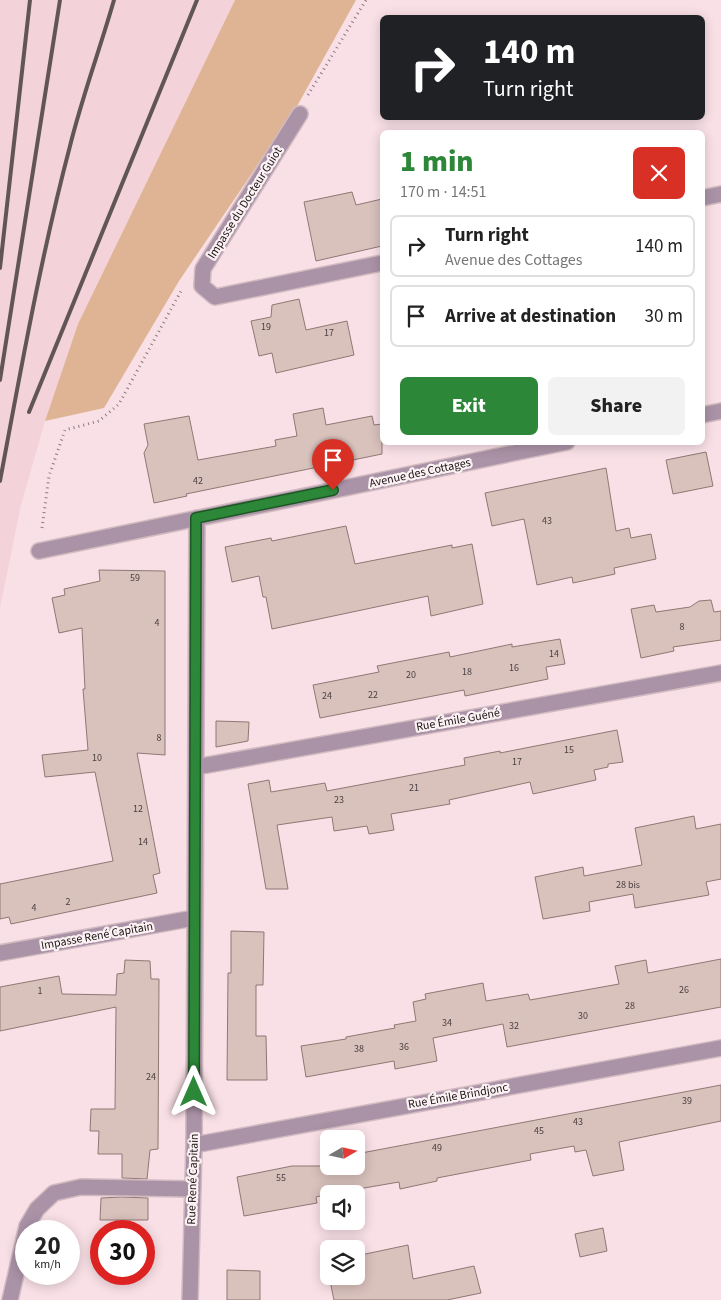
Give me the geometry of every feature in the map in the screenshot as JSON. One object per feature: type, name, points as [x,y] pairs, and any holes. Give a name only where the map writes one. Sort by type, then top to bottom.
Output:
[{"type":"street","name":"Impasse du Docteur Guiot","points":[[300,114],[203,269],[202,286],[215,297],[380,263]]},
{"type":"street","points":[[705,197],[721,194]]},
{"type":"street","points":[[705,414],[721,411]]},
{"type":"street","name":"Avenue des Cottages","points":[[39,551],[552,445]]},
{"type":"street","name":"Rue René Capitain","points":[[190,1300],[194,1144],[196,518]]},
{"type":"street","name":"Rue Émile Guéné","points":[[196,767],[721,673]]},
{"type":"street","name":"Impasse René Capitain","points":[[0,953],[194,918]]},
{"type":"street","name":"Rue Émile Brindjonc","points":[[194,1144],[721,1048]]},
{"type":"street","points":[[10,1300],[27,1226],[37,1209],[54,1193],[82,1187],[193,1189]]},
{"type":"shaded area","points":[[0,0],[235,0],[78,324],[45,421],[21,505],[0,608]]},
{"type":"shaded area","points":[[235,0],[356,0],[296,108],[179,281],[104,408],[45,421],[78,324]]},
{"type":"building","points":[[352,192],[356,205],[380,199],[380,246],[316,261],[304,202]]},
{"type":"building","points":[[299,299],[306,330],[347,321],[354,355],[276,373],[272,353],[259,356],[251,321],[271,317],[272,305]]},
{"type":"building","points":[[323,408],[326,425],[372,416],[374,425],[380,424],[382,454],[186,494],[187,496],[154,503],[144,453],[148,445],[144,424],[189,416],[198,460],[276,446],[275,440],[297,436],[293,414]]},
{"type":"building","points":[[706,452],[713,486],[673,494],[666,460]]},
{"type":"building","points":[[606,468],[616,531],[629,528],[631,538],[651,534],[656,559],[614,568],[615,574],[573,583],[572,577],[537,585],[524,519],[492,526],[485,493]]},
{"type":"building","points":[[346,526],[355,564],[452,545],[452,548],[472,544],[483,604],[431,616],[428,596],[272,629],[266,597],[263,597],[259,576],[232,582],[225,547],[271,538],[272,541]]},
{"type":"building","points":[[99,570],[165,571],[165,755],[137,753],[160,873],[153,875],[157,893],[11,924],[9,917],[0,919],[0,884],[113,861],[95,772],[45,777],[42,755],[88,750],[83,689],[85,689],[82,628],[59,633],[52,598],[65,595],[64,589],[100,581]]},
{"type":"building","points":[[711,600],[714,612],[721,611],[721,640],[673,647],[674,651],[641,658],[631,609],[654,605],[656,612],[690,607],[699,601]]},
{"type":"building","points":[[560,639],[565,664],[546,667],[548,679],[465,696],[464,690],[320,718],[313,685],[379,672],[377,666],[449,652],[450,657],[512,644],[512,647]]},
{"type":"building","points":[[216,721],[249,722],[248,741],[216,747]]},
{"type":"building","points":[[617,730],[623,762],[608,764],[608,767],[594,770],[596,780],[533,794],[530,782],[449,800],[450,804],[391,814],[394,830],[369,834],[367,826],[334,831],[332,817],[277,825],[288,889],[266,889],[248,784],[269,780],[271,792],[325,783],[327,791],[465,765],[464,758],[500,751],[500,753]]},
{"type":"building","points":[[694,816],[696,829],[721,824],[721,879],[706,882],[709,895],[635,908],[633,894],[589,902],[590,911],[543,919],[535,877],[583,867],[584,876],[642,865],[635,828]]},
{"type":"building","points":[[231,931],[264,932],[263,985],[256,985],[256,1036],[266,1036],[267,1080],[227,1080],[228,973],[231,973]]},
{"type":"building","points":[[721,959],[721,1007],[507,1047],[503,1024],[433,1038],[437,1061],[395,1069],[394,1061],[306,1077],[301,1046],[346,1039],[346,1037],[395,1028],[394,1025],[416,1021],[413,1002],[426,999],[425,994],[483,983],[486,1001],[528,994],[530,1000],[619,984],[615,966],[646,960],[648,973]]},
{"type":"building","points":[[125,960],[150,961],[151,979],[159,979],[158,1149],[150,1150],[147,1179],[122,1178],[122,1154],[98,1154],[99,1131],[90,1131],[91,1109],[115,1109],[116,1007],[0,1031],[0,987],[59,976],[62,994],[116,995],[117,974],[124,973]]},
{"type":"building","points":[[721,1085],[721,1121],[619,1142],[624,1170],[593,1176],[586,1150],[575,1152],[574,1146],[530,1154],[531,1160],[437,1178],[437,1181],[400,1189],[399,1182],[365,1188],[365,1185],[320,1185],[320,1196],[316,1197],[317,1203],[244,1216],[237,1177],[292,1166],[320,1166],[320,1175],[365,1175],[365,1152]]},
{"type":"building","points":[[101,1198],[148,1198],[148,1220],[100,1220]]},
{"type":"building","points":[[603,1228],[607,1251],[580,1257],[575,1234]]},
{"type":"building","points":[[408,1245],[413,1279],[474,1266],[481,1293],[447,1300],[334,1300],[331,1285],[365,1285],[365,1254]]},
{"type":"building","points":[[227,1270],[260,1271],[260,1300],[227,1300]]},
{"type":"railway","points":[[0,268],[30,0]]},
{"type":"railway","points":[[0,380],[60,0]]},
{"type":"railway","points":[[0,481],[50,229],[80,109],[114,0]]},
{"type":"railway","points":[[29,412],[197,0]]},
{"type":"route","points":[[194,1092],[196,518],[333,490]]}]
